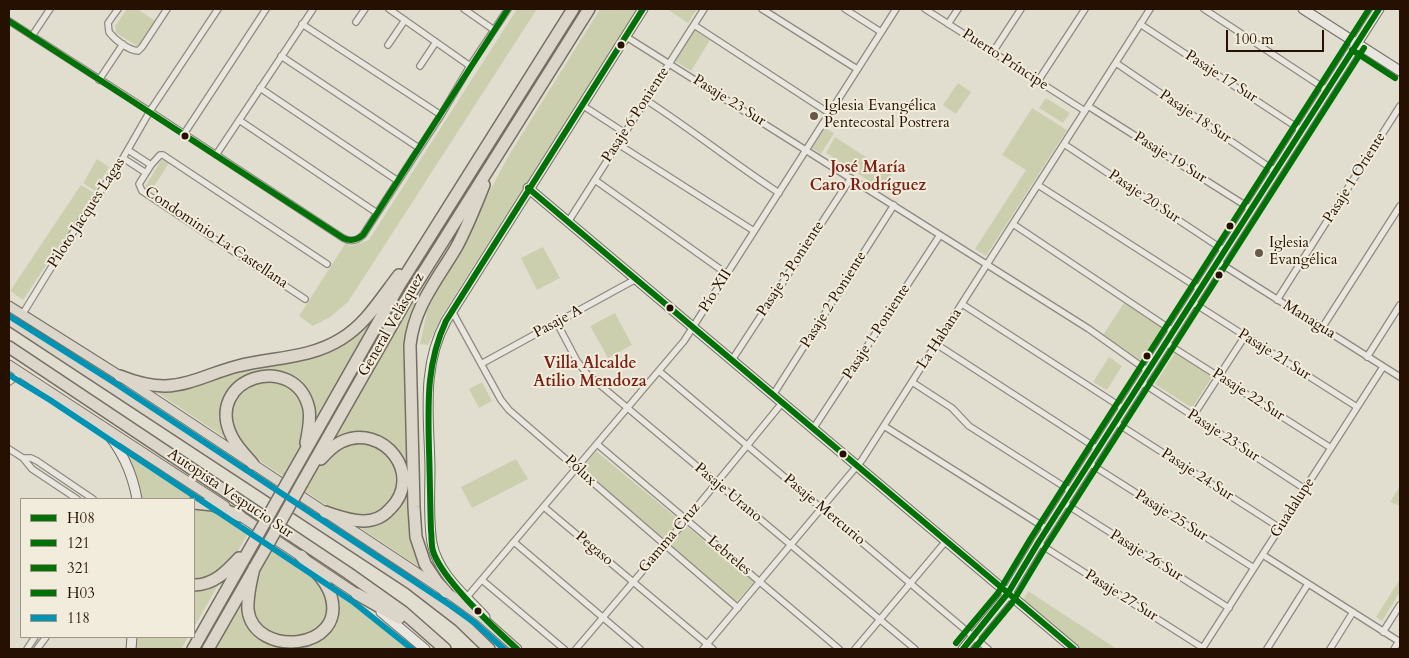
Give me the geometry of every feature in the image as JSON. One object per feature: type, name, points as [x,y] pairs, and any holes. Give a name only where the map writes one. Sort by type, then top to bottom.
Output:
[{"type":"highway","name":"General Velásquez","points":[[193,649],[429,236],[572,9]]},
{"type":"highway","name":"General Velásquez","points":[[208,649],[397,315],[589,9]]},
{"type":"highway","points":[[446,592],[437,582],[426,564],[416,537],[411,339],[414,322],[421,305],[461,238],[503,144]]},
{"type":"highway","points":[[120,376],[144,384],[170,385],[195,380],[241,365],[301,355],[326,348],[347,335],[365,318],[429,236]]},
{"type":"highway","name":"Autopista Vespucio Sur","points":[[9,319],[417,587],[460,621],[489,649]]},
{"type":"highway","name":"Autopista Vespucio Sur","points":[[9,347],[348,572],[402,612],[445,649]]},
{"type":"highway","points":[[253,464],[232,437],[228,427],[227,410],[230,399],[236,389],[244,382],[258,376],[274,376],[285,380],[298,388],[305,397],[309,408],[310,420],[302,458]]},
{"type":"highway","points":[[309,471],[332,448],[342,441],[354,438],[365,438],[382,444],[394,454],[400,464],[403,480],[402,491],[396,502],[383,515],[373,520],[359,520],[326,512]]},
{"type":"highway","points":[[195,503],[213,505],[240,516]]},
{"type":"highway","points":[[195,585],[207,583],[222,574],[242,556],[255,538]]},
{"type":"highway","points":[[254,568],[248,606],[250,621],[260,635],[273,645],[285,648],[303,646],[316,639],[324,630],[330,620],[332,606],[331,597],[325,583],[301,556]]},
{"type":"highway","points":[[357,594],[394,614],[440,649]]},
{"type":"main road","points":[[9,306],[120,376],[446,592],[494,628],[517,649]]},
{"type":"main road","points":[[9,365],[357,594]]},
{"type":"street","points":[[32,36],[50,9]]},
{"type":"street","points":[[118,9],[108,23],[108,28],[112,36],[133,51],[140,50],[167,9]]},
{"type":"street","name":"Piloto Jacques Lagas","points":[[22,315],[70,237],[123,158],[150,111],[218,9]]},
{"type":"street","points":[[184,134],[266,9]]},
{"type":"street","points":[[216,155],[312,9]]},
{"type":"street","points":[[356,22],[366,9]]},
{"type":"street","points":[[389,9],[470,66]]},
{"type":"street","points":[[464,9],[494,30]]},
{"type":"street","points":[[9,21],[343,238],[353,241],[361,237],[378,213],[508,9]]},
{"type":"street","points":[[494,628],[443,570],[435,556],[431,537],[429,374],[431,356],[437,339],[452,311],[528,188],[643,9]]},
{"type":"street","name":"Pasaje 6 Poniente","points":[[568,222],[704,9]]},
{"type":"street","points":[[762,9],[857,69]]},
{"type":"street","points":[[845,9],[881,32]]},
{"type":"street","name":"Pío XII","points":[[467,597],[684,342],[896,9]]},
{"type":"street","name":"Puerto Príncipe","points":[[925,9],[1038,81],[1087,108]]},
{"type":"street","points":[[948,24],[958,9]]},
{"type":"street","points":[[993,52],[1021,9]]},
{"type":"street","points":[[1038,81],[1085,9]]},
{"type":"street","name":"La Habana","points":[[705,647],[857,466],[1150,9]]},
{"type":"street","points":[[1204,9],[1327,90]]},
{"type":"street","points":[[1304,9],[1400,71]]},
{"type":"street","points":[[963,649],[1008,593],[1071,491],[1379,9]]},
{"type":"street","points":[[388,45],[405,20]]},
{"type":"street","points":[[302,24],[441,115]]},
{"type":"street","points":[[694,24],[830,113]]},
{"type":"street","name":"Pasaje 17 Sur","points":[[1140,24],[1302,130]]},
{"type":"street","name":"Pasaje 23 Sur","points":[[626,36],[987,265]]},
{"type":"street","points":[[420,66],[436,42]]},
{"type":"street","points":[[99,80],[123,44]]},
{"type":"street","points":[[281,56],[419,148]]},
{"type":"street","name":"Pasaje 18 Sur","points":[[1116,63],[1275,171]]},
{"type":"street","points":[[260,88],[398,181]]},
{"type":"street","points":[[646,100],[685,125],[732,162],[779,193]]},
{"type":"street","points":[[582,105],[625,132]]},
{"type":"street","name":"Pasaje 1 Oriente","points":[[1277,300],[1400,106]]},
{"type":"street","name":"Pasaje 19 Sur","points":[[1087,108],[1251,210]]},
{"type":"street","points":[[239,120],[378,213]]},
{"type":"street","points":[[618,144],[754,231]]},
{"type":"street","name":"Pasaje 20 Sur","points":[[1064,144],[1225,251]]},
{"type":"street","name":"Condominio La Castellana","points":[[128,150],[151,165]]},
{"type":"street","name":"Condominio La Castellana","points":[[305,299],[142,191],[139,184],[159,155],[163,155],[327,264]]},
{"type":"street","name":"Condominio La Castellana","points":[[123,158],[146,173]]},
{"type":"street","name":"Pasaje 3 Poniente","points":[[732,360],[851,178]]},
{"type":"street","points":[[595,180],[727,274]]},
{"type":"street","points":[[1038,185],[1200,289]]},
{"type":"street","points":[[528,188],[1074,649]]},
{"type":"street","name":"Pasaje 2 Poniente","points":[[773,395],[894,206]]},
{"type":"street","points":[[1322,328],[1400,206]]},
{"type":"street","points":[[1013,224],[1173,331]]},
{"type":"street","name":"Pasaje 1 Poniente","points":[[813,429],[940,235]]},
{"type":"street","name":"Managua","points":[[1218,262],[1400,378]]},
{"type":"street","points":[[987,265],[1089,330],[1148,371]]},
{"type":"street","name":"Pasaje A","points":[[481,364],[636,279]]},
{"type":"street","name":"Pasaje 21 Sur","points":[[1192,302],[1357,408]]},
{"type":"street","points":[[962,304],[1124,409]]},
{"type":"street","points":[[1367,357],[1400,305]]},
{"type":"street","name":"Pólux","points":[[452,311],[504,406],[738,608]]},
{"type":"street","name":"Pasaje Urano","points":[[557,323],[582,369],[915,649]]},
{"type":"street","points":[[1193,416],[1245,336]]},
{"type":"street","name":"Pasaje 22 Sur","points":[[1166,343],[1331,448]]},
{"type":"street","points":[[936,344],[1098,449]]},
{"type":"street","name":"Guadalupe","points":[[1203,649],[1383,367]]},
{"type":"street","name":"Pasaje Mercurio","points":[[659,371],[988,649]]},
{"type":"street","points":[[9,382],[21,373]]},
{"type":"street","points":[[912,382],[952,408],[969,426],[1071,491]]},
{"type":"street","name":"Pasaje 23 Sur","points":[[1141,382],[1305,489]]},
{"type":"street","name":"Gamma Cruz","points":[[576,649],[686,520],[782,403]]},
{"type":"street","points":[[96,421],[113,441],[126,462],[137,498]]},
{"type":"street","name":"Pasaje 24 Sur","points":[[1115,422],[1280,528]]},
{"type":"street","points":[[884,426],[1047,529]]},
{"type":"street","name":"Lebreles","points":[[596,444],[839,649]]},
{"type":"street","points":[[9,449],[23,458],[32,469],[76,498]]},
{"type":"street","points":[[23,458],[31,458],[38,462],[92,498]]},
{"type":"street","name":"Pasaje 25 Sur","points":[[1089,463],[1254,568]]},
{"type":"street","name":"Pasaje 26 Sur","points":[[1064,503],[1229,608]]},
{"type":"street","name":"Pegaso","points":[[544,506],[705,647],[713,649]]},
{"type":"street","points":[[856,649],[946,541]]},
{"type":"street","points":[[514,542],[640,649]]},
{"type":"street","name":"Pasaje 27 Sur","points":[[1038,543],[1203,649]]},
{"type":"street","points":[[1263,554],[1400,642],[1394,649]]},
{"type":"street","points":[[482,580],[564,649]]},
{"type":"street","points":[[1267,649],[1308,584]]},
{"type":"street","points":[[357,594],[425,649]]},
{"type":"street","points":[[1383,632],[1400,605]]},
{"type":"street","points":[[1330,649],[1353,612]]},
{"type":"street","points":[[26,649],[34,638]]},
{"type":"street","points":[[38,649],[45,638]]},
{"type":"green space","points":[[127,9],[137,9],[157,22],[141,45],[137,46],[116,33],[115,26]]},
{"type":"green space","points":[[517,9],[537,9],[348,302],[330,317],[313,326],[299,316],[345,244],[352,246],[369,240]]},
{"type":"green space","points":[[600,9],[638,9],[443,314],[428,345],[420,344],[427,311],[437,290],[463,248],[484,202],[509,155]]},
{"type":"green space","points":[[667,9],[697,9],[688,23]]},
{"type":"green space","points":[[694,30],[710,40],[691,71],[675,61]]},
{"type":"green space","points":[[958,83],[971,92],[956,114],[943,105]]},
{"type":"green space","points":[[1046,98],[1070,113],[1063,123],[1039,108]]},
{"type":"green space","points":[[1032,108],[1067,130],[986,256],[975,249],[1026,170],[1002,155]]},
{"type":"green space","points":[[825,128],[834,133],[821,154],[812,148]]},
{"type":"green space","points":[[835,137],[892,174],[882,189],[826,153]]},
{"type":"green space","points":[[97,159],[109,167],[95,191],[83,183]]},
{"type":"green space","points":[[162,159],[169,163],[151,191],[145,187]]},
{"type":"green space","points":[[81,185],[94,193],[23,300],[10,291]]},
{"type":"green space","points":[[543,247],[560,278],[537,290],[521,258]]},
{"type":"green space","points":[[396,289],[417,303],[407,416],[425,571],[152,389],[188,386],[267,365],[305,361],[343,346],[368,326]]},
{"type":"green space","points":[[1124,303],[1166,330],[1145,363],[1103,335]]},
{"type":"green space","points":[[615,313],[632,345],[608,358],[590,326]]},
{"type":"green space","points":[[1175,353],[1212,377],[1192,408],[1155,384]]},
{"type":"green space","points":[[1109,357],[1122,366],[1107,390],[1093,382]]},
{"type":"green space","points":[[482,382],[492,401],[479,408],[469,389]]},
{"type":"green space","points":[[123,447],[249,532],[195,625],[195,498],[140,498],[133,466]]},
{"type":"green space","points":[[596,451],[754,582],[736,602],[581,470]]},
{"type":"green space","points":[[516,459],[528,479],[472,508],[461,487]]},
{"type":"green space","points":[[1400,486],[1400,506],[1390,502]]},
{"type":"green space","points":[[273,547],[341,590],[399,633],[417,649],[216,649]]},
{"type":"green space","points":[[1400,579],[1400,592],[1382,621],[1376,617]]},
{"type":"green space","points":[[1028,591],[1117,649],[1081,649],[1023,601]]},
{"type":"green space","points":[[137,638],[187,638],[181,649],[136,649]]},
{"type":"transit line","points":[[9,21],[343,238],[351,240],[363,235],[508,9]]},
{"type":"transit line","name":"H08","points":[[517,649],[457,589],[438,563],[433,551],[428,416],[430,384],[435,353],[446,321],[643,9]]},
{"type":"transit line","name":"H03","points":[[956,643],[998,593],[1031,538],[1369,9]]},
{"type":"transit line","name":"121","points":[[1008,593],[1379,9]]},
{"type":"transit line","name":"321","points":[[974,649],[1012,603],[1045,548],[1364,48]]},
{"type":"transit line","name":"321","points":[[1352,50],[1395,78]]},
{"type":"transit line","name":"H08","points":[[528,188],[1008,593],[963,649]]},
{"type":"transit line","name":"118","points":[[9,316],[115,383],[450,605],[475,623],[504,649]]},
{"type":"transit line","name":"118","points":[[9,375],[50,400],[352,601],[412,649]]},
{"type":"transit line","name":"121","points":[[1008,593],[1074,649]]},
{"type":"place","name":"Iglesia Evangélica Pentecostal Postrera","points":[[814,116]]},
{"type":"place","name":"Iglesia Evangélica","points":[[1259,253]]},
{"type":"district","name":"José María Caro Rodríguez","points":[[868,177]]},
{"type":"district","name":"Villa Alcalde Atilio Mendoza","points":[[590,373]]}]
